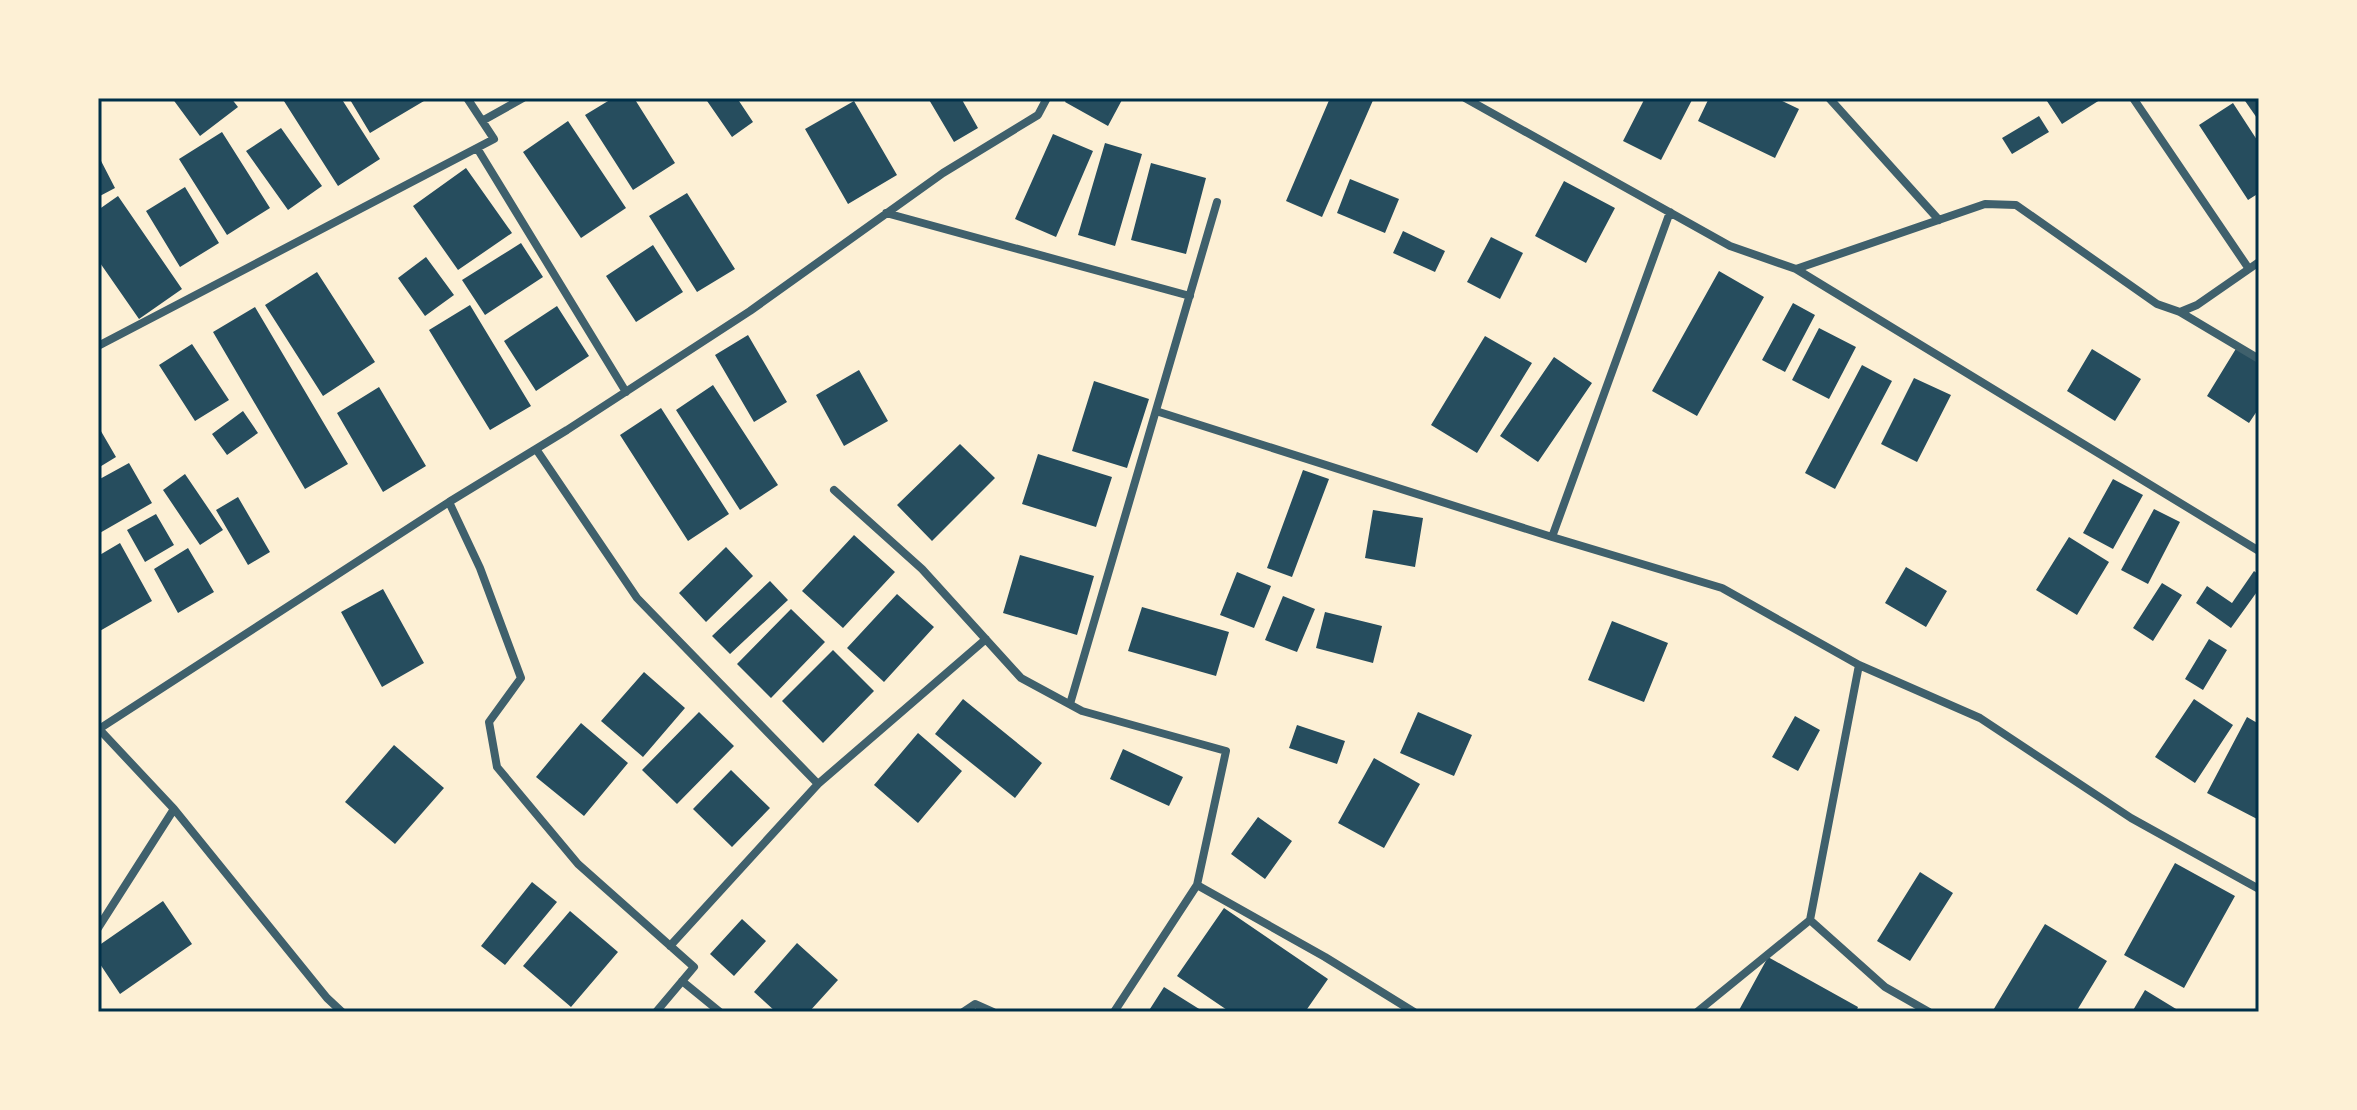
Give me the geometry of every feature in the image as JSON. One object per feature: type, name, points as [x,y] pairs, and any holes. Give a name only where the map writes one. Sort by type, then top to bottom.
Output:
[{"type":"street","points":[[98,346],[494,139],[467,98]]},
{"type":"street","points":[[482,121],[523,98]]},
{"type":"street","points":[[342,1012],[327,998],[174,809],[98,728],[750,311],[943,173],[1038,115],[1047,98]]},
{"type":"street","points":[[1465,98],[1730,246],[1796,269],[2259,551]]},
{"type":"street","points":[[1829,98],[1939,220]]},
{"type":"street","points":[[2133,98],[2249,269]]},
{"type":"street","points":[[477,148],[626,392]]},
{"type":"street","points":[[1070,704],[1217,202]]},
{"type":"street","points":[[1796,269],[1985,204],[2016,205],[2157,304],[2180,312],[2259,359]]},
{"type":"street","points":[[1552,537],[1670,212]]},
{"type":"street","points":[[886,213],[1190,296]]},
{"type":"street","points":[[2180,312],[2197,305],[2259,262]]},
{"type":"street","points":[[1156,411],[1722,588],[1859,665],[1980,718],[2131,818],[2259,889]]},
{"type":"street","points":[[536,449],[637,598],[818,784]]},
{"type":"street","points":[[834,490],[922,569],[1021,678],[1082,711],[1226,751],[1197,885],[1114,1012]]},
{"type":"street","points":[[449,502],[480,568],[521,678],[489,722],[497,767],[578,864],[694,967],[656,1012]]},
{"type":"street","points":[[670,946],[818,784],[986,639]]},
{"type":"street","points":[[1697,1012],[1810,920],[1859,665]]},
{"type":"street","points":[[98,928],[174,809]]},
{"type":"street","points":[[1197,885],[1325,957],[1414,1012]]},
{"type":"street","points":[[1810,920],[1885,987],[1929,1012]]},
{"type":"street","points":[[682,981],[720,1012]]},
{"type":"street","points":[[963,1012],[975,1004],[993,1012]]},
{"type":"building","points":[[172,98],[231,98],[238,107],[200,136]]},
{"type":"building","points":[[282,98],[341,98],[380,159],[338,186]]},
{"type":"building","points":[[349,98],[429,98],[370,133]]},
{"type":"building","points":[[613,98],[634,98],[675,163],[633,190],[585,115]]},
{"type":"building","points":[[705,98],[737,98],[753,122],[732,137]]},
{"type":"building","points":[[928,98],[961,98],[978,128],[954,142]]},
{"type":"building","points":[[1067,98],[1123,98],[1108,126],[1065,102]]},
{"type":"building","points":[[1330,98],[1374,98],[1322,217],[1286,201]]},
{"type":"building","points":[[1645,98],[1693,98],[1661,160],[1623,141]]},
{"type":"building","points":[[1709,98],[1776,98],[1799,109],[1775,158],[1698,121]]},
{"type":"building","points":[[2045,98],[2103,98],[2062,124]]},
{"type":"building","points":[[2243,98],[2259,98],[2259,121]]},
{"type":"building","points":[[854,101],[897,175],[848,204],[805,129]]},
{"type":"building","points":[[2233,103],[2259,143],[2259,193],[2248,200],[2199,125]]},
{"type":"building","points":[[2039,116],[2049,132],[2012,154],[2002,138]]},
{"type":"building","points":[[568,121],[626,208],[581,238],[523,152]]},
{"type":"building","points":[[281,128],[322,186],[288,210],[246,151]]},
{"type":"building","points":[[222,132],[270,208],[227,235],[179,159]]},
{"type":"building","points":[[1053,134],[1093,151],[1056,237],[1015,219]]},
{"type":"building","points":[[1105,143],[1142,154],[1115,246],[1078,235]]},
{"type":"building","points":[[98,155],[115,188],[98,197]]},
{"type":"building","points":[[1151,163],[1206,178],[1186,254],[1131,240]]},
{"type":"building","points":[[466,168],[512,233],[458,270],[413,206]]},
{"type":"building","points":[[1350,179],[1399,199],[1385,233],[1337,213]]},
{"type":"building","points":[[1564,181],[1615,208],[1586,263],[1535,236]]},
{"type":"building","points":[[185,187],[219,243],[180,267],[146,211]]},
{"type":"building","points":[[687,193],[735,269],[697,292],[649,216]]},
{"type":"building","points":[[118,196],[182,289],[139,319],[98,260],[98,210]]},
{"type":"building","points":[[1403,231],[1445,251],[1435,272],[1393,253]]},
{"type":"building","points":[[1491,237],[1523,253],[1500,299],[1467,282]]},
{"type":"building","points":[[521,243],[543,277],[485,315],[462,280]]},
{"type":"building","points":[[653,245],[683,292],[636,322],[606,276]]},
{"type":"building","points":[[426,257],[454,295],[425,316],[398,278]]},
{"type":"building","points":[[1719,271],[1764,297],[1697,416],[1652,391]]},
{"type":"building","points":[[317,272],[375,362],[323,396],[265,305]]},
{"type":"building","points":[[1793,303],[1815,315],[1785,372],[1762,360]]},
{"type":"building","points":[[470,305],[531,406],[490,430],[429,330]]},
{"type":"building","points":[[557,306],[589,356],[536,391],[504,341]]},
{"type":"building","points":[[255,307],[348,464],[305,489],[213,332]]},
{"type":"building","points":[[1819,328],[1856,347],[1829,399],[1792,380]]},
{"type":"building","points":[[748,335],[787,402],[754,422],[715,355]]},
{"type":"building","points":[[1485,336],[1532,363],[1477,453],[1431,425]]},
{"type":"building","points":[[192,344],[229,400],[195,421],[159,365]]},
{"type":"building","points":[[2237,347],[2259,361],[2259,408],[2249,423],[2207,396]]},
{"type":"building","points":[[2092,349],[2141,379],[2115,421],[2067,391]]},
{"type":"building","points":[[1554,357],[1592,383],[1538,462],[1500,436]]},
{"type":"building","points":[[1862,365],[1892,381],[1835,489],[1805,473]]},
{"type":"building","points":[[859,370],[888,421],[844,446],[816,395]]},
{"type":"building","points":[[1914,378],[1951,395],[1917,462],[1881,444]]},
{"type":"building","points":[[1094,381],[1149,399],[1127,468],[1072,451]]},
{"type":"building","points":[[713,385],[778,485],[740,510],[676,410]]},
{"type":"building","points":[[379,387],[426,466],[383,492],[337,413]]},
{"type":"building","points":[[661,408],[729,514],[688,541],[620,435]]},
{"type":"building","points":[[243,411],[258,433],[227,455],[212,434]]},
{"type":"building","points":[[98,426],[116,457],[98,468]]},
{"type":"building","points":[[960,444],[995,478],[932,541],[897,505]]},
{"type":"building","points":[[1038,454],[1112,477],[1096,527],[1022,504]]},
{"type":"building","points":[[129,463],[152,503],[98,534],[98,480]]},
{"type":"building","points":[[1303,470],[1329,479],[1292,577],[1267,568]]},
{"type":"building","points":[[185,474],[223,530],[200,545],[163,490]]},
{"type":"building","points":[[2113,479],[2143,495],[2113,549],[2083,533]]},
{"type":"building","points":[[238,497],[270,552],[248,565],[216,510]]},
{"type":"building","points":[[2154,509],[2180,522],[2148,584],[2121,570]]},
{"type":"building","points":[[1373,510],[1423,518],[1415,567],[1365,558]]},
{"type":"building","points":[[156,514],[174,545],[145,562],[127,530]]},
{"type":"building","points":[[854,535],[895,572],[843,628],[802,591]]},
{"type":"building","points":[[2069,537],[2109,562],[2077,615],[2036,590]]},
{"type":"building","points":[[120,543],[152,601],[98,632],[98,556]]},
{"type":"building","points":[[726,547],[753,576],[706,622],[679,593]]},
{"type":"building","points":[[188,548],[214,592],[178,613],[154,569]]},
{"type":"building","points":[[1020,555],[1094,576],[1077,635],[1003,613]]},
{"type":"building","points":[[1906,567],[1947,591],[1926,627],[1885,603]]},
{"type":"building","points":[[2254,571],[2259,575],[2259,589],[2231,628],[2196,603],[2207,586],[2232,603]]},
{"type":"building","points":[[1237,572],[1271,586],[1254,628],[1220,615]]},
{"type":"building","points":[[770,581],[788,600],[730,654],[712,636]]},
{"type":"building","points":[[2162,583],[2182,595],[2153,641],[2133,628]]},
{"type":"building","points":[[383,589],[424,663],[382,687],[341,612]]},
{"type":"building","points":[[897,594],[934,627],[884,682],[847,648]]},
{"type":"building","points":[[1283,596],[1315,609],[1297,652],[1265,640]]},
{"type":"building","points":[[1142,607],[1229,632],[1216,676],[1128,651]]},
{"type":"building","points":[[791,609],[825,642],[771,698],[737,664]]},
{"type":"building","points":[[1325,612],[1382,626],[1373,663],[1316,648]]},
{"type":"building","points":[[1612,621],[1668,643],[1644,702],[1588,680]]},
{"type":"building","points":[[2209,639],[2227,650],[2203,690],[2185,679]]},
{"type":"building","points":[[833,650],[874,691],[823,743],[782,701]]},
{"type":"building","points":[[644,672],[685,708],[643,757],[601,721]]},
{"type":"building","points":[[963,699],[1042,763],[1015,798],[935,734]]},
{"type":"building","points":[[2194,699],[2233,725],[2195,783],[2155,757]]},
{"type":"building","points":[[699,712],[734,746],[677,804],[642,770]]},
{"type":"building","points":[[1418,712],[1472,735],[1454,776],[1400,753]]},
{"type":"building","points":[[1795,716],[1820,730],[1798,771],[1772,757]]},
{"type":"building","points":[[2247,717],[2259,724],[2259,820],[2207,793]]},
{"type":"building","points":[[581,723],[628,763],[584,816],[536,777]]},
{"type":"building","points":[[1297,725],[1345,741],[1337,764],[1289,748]]},
{"type":"building","points":[[918,733],[962,771],[918,823],[874,785]]},
{"type":"building","points":[[394,745],[444,788],[395,844],[345,802]]},
{"type":"building","points":[[1123,749],[1183,777],[1169,806],[1110,779]]},
{"type":"building","points":[[1374,758],[1420,784],[1384,848],[1338,823]]},
{"type":"building","points":[[731,770],[770,808],[732,847],[693,809]]},
{"type":"building","points":[[1258,817],[1292,841],[1265,879],[1231,854]]},
{"type":"building","points":[[2175,863],[2235,896],[2184,988],[2124,955]]},
{"type":"building","points":[[1920,872],[1953,893],[1910,961],[1877,941]]},
{"type":"building","points":[[532,882],[557,902],[505,965],[481,946]]},
{"type":"building","points":[[163,901],[192,944],[120,994],[98,961],[98,946]]},
{"type":"building","points":[[1224,908],[1328,979],[1305,1012],[1230,1012],[1177,976]]},
{"type":"building","points":[[570,911],[618,952],[571,1007],[523,966]]},
{"type":"building","points":[[742,919],[766,941],[734,976],[710,954]]},
{"type":"building","points":[[2045,924],[2107,961],[2076,1012],[1992,1012]]},
{"type":"building","points":[[797,943],[838,980],[809,1012],[776,1012],[754,992]]},
{"type":"building","points":[[1768,957],[1858,1007],[1856,1012],[1738,1012]]},
{"type":"building","points":[[1164,987],[1204,1012],[1148,1012]]},
{"type":"building","points":[[2145,990],[2181,1012],[2132,1012]]}]
